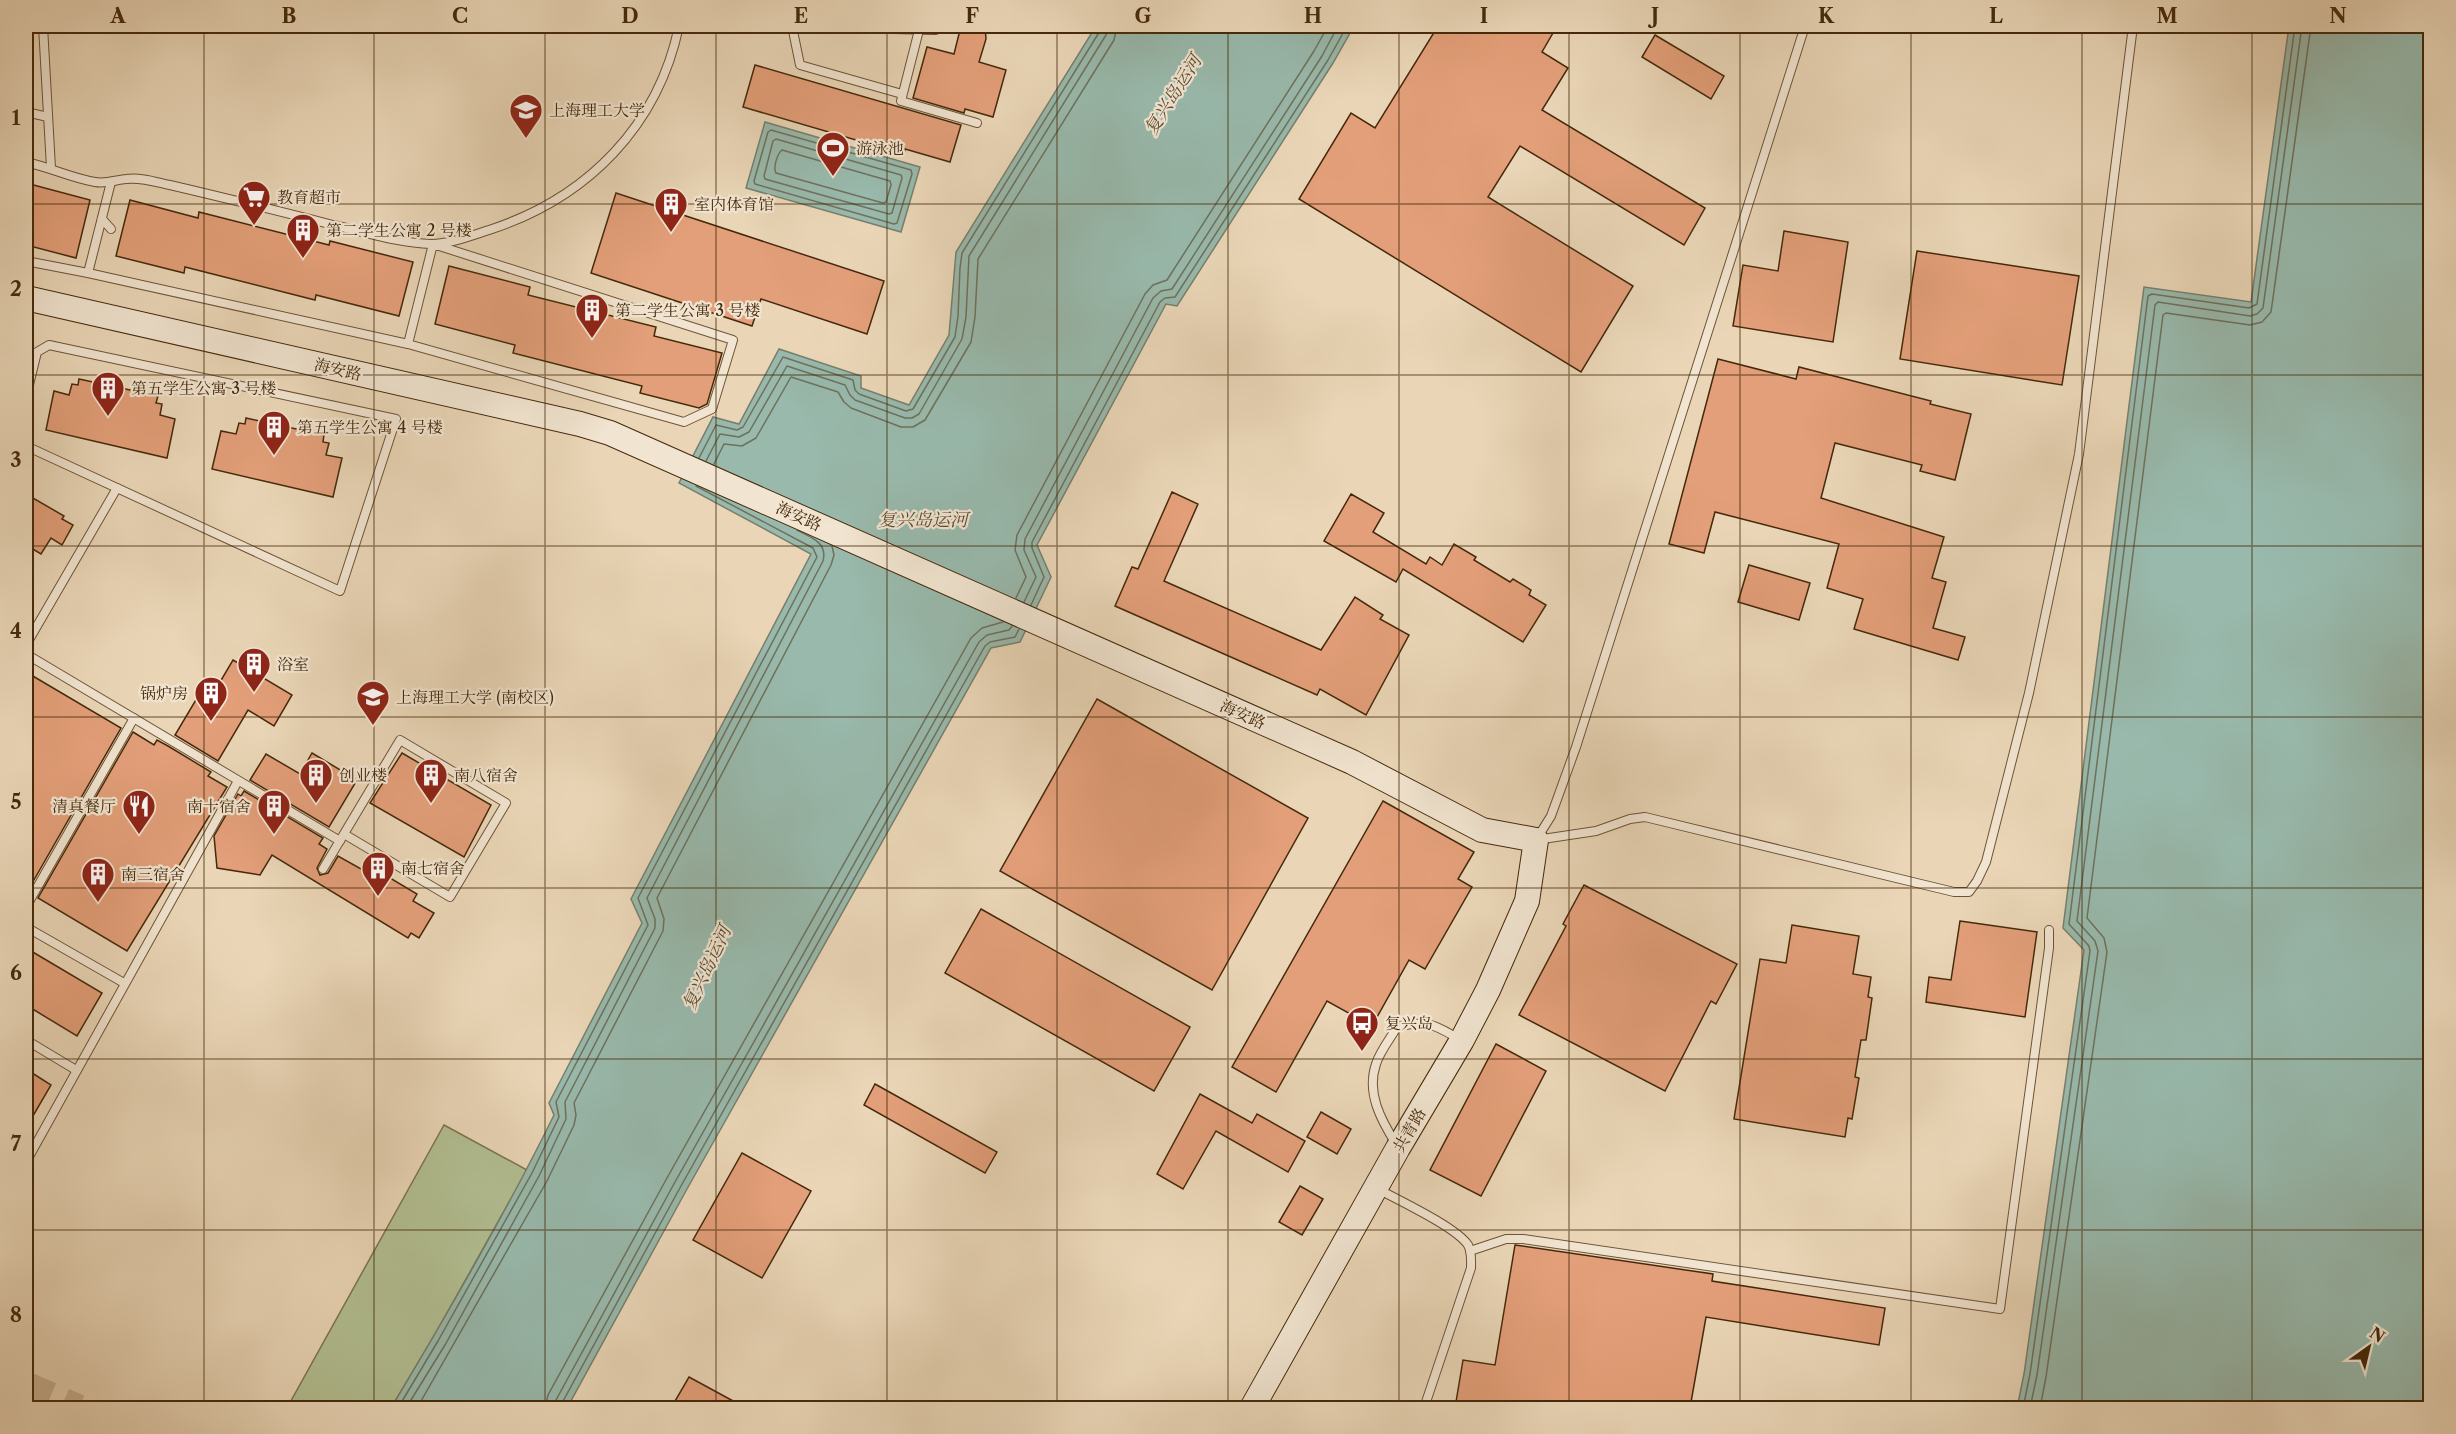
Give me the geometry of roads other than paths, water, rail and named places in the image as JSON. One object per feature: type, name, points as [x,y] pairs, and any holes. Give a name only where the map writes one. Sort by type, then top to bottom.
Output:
[{"type":"street","name":"海安路","points":[[26,298],[580,424],[619,436],[1352,762],[1482,830],[1536,840]]},
{"type":"street","name":"共青路","points":[[1252,1408],[1461,1041],[1493,980],[1527,901],[1536,840]]},
{"type":"lane","points":[[43,26],[51,168]]},
{"type":"lane","points":[[433,244],[474,235],[534,212],[590,177],[614,153],[643,114],[656,91],[670,57],[679,26]]},
{"type":"lane","points":[[758,26],[919,30],[936,30],[936,26]]},
{"type":"lane","points":[[1536,840],[1551,816],[1575,747],[1805,26]]},
{"type":"lane","points":[[1536,840],[1596,831],[1630,819],[1645,817],[1954,892],[1969,892],[1986,862],[2029,693],[2079,454],[2133,26]]},
{"type":"lane","points":[[792,27],[800,65],[902,94]]},
{"type":"lane","points":[[919,30],[901,101],[977,123]]},
{"type":"lane","points":[[26,112],[48,117]]},
{"type":"lane","points":[[26,162],[51,168],[79,179],[111,183],[126,178],[142,178],[384,237],[433,244],[733,340],[712,410],[684,422],[408,344],[26,261]]},
{"type":"lane","points":[[88,273],[111,183]]},
{"type":"lane","points":[[102,219],[111,229]]},
{"type":"lane","points":[[408,344],[433,244]]},
{"type":"lane","points":[[26,397],[37,352],[49,345],[396,419],[340,591],[26,446]]},
{"type":"lane","points":[[26,645],[117,488]]},
{"type":"lane","points":[[26,654],[238,781],[342,838],[450,897],[506,803],[400,740],[342,838],[323,869]]},
{"type":"lane","points":[[26,907],[134,718]]},
{"type":"lane","points":[[26,1162],[238,781]]},
{"type":"lane","points":[[26,927],[124,983]]},
{"type":"lane","points":[[1470,1251],[1506,1239],[1523,1239],[2000,1309],[2049,930]]},
{"type":"lane","points":[[1398,1148],[1379,1118],[1373,1080],[1376,1064],[1397,1027],[1416,1022],[1432,1024],[1461,1041]]},
{"type":"lane","points":[[26,1040],[76,1070]]},
{"type":"lane","points":[[1376,1188],[1447,1228],[1467,1243],[1470,1251],[1472,1268],[1424,1408]]},
{"type":"water","name":"复兴岛运河","points":[[1096,26],[1354,26],[1333,63],[1177,306],[1166,304],[1037,545],[1051,577],[1020,642],[991,648],[687,1189],[567,1408],[391,1408],[476,1263],[554,1115],[549,1103],[642,923],[631,899],[811,554],[679,483],[713,417],[739,424],[779,349],[861,376],[861,388],[909,405],[949,335],[956,252]]},
{"type":"water","points":[[2289,26],[2430,26],[2430,1408],[2017,1408],[2024,1374],[2084,950],[2063,928],[2144,287],[2251,302]]},
{"type":"water","name":"游泳池","points":[[765,122],[920,167],[901,232],[746,188]]},
{"type":"tunnel","points":[[26,1385],[79,1408]]},
{"type":"place","name":"上海理工大学","points":[[526,139]]},
{"type":"place","name":"游泳池","points":[[833,177]]},
{"type":"place","name":"教育超市","points":[[254,226]]},
{"type":"place","name":"室内体育馆","points":[[671,233]]},
{"type":"place","name":"第二学生公寓 2 号楼","points":[[303,259]]},
{"type":"place","name":"第二学生公寓 3 号楼","points":[[592,339]]},
{"type":"place","name":"第五学生公寓 3 号楼","points":[[108,417]]},
{"type":"place","name":"第五学生公寓 4 号楼","points":[[274,456]]},
{"type":"place","name":"浴室","points":[[254,693]]},
{"type":"place","name":"锅炉房","points":[[211,722]]},
{"type":"place","name":"上海理工大学 (南校区)","points":[[373,726]]},
{"type":"place","name":"创业楼","points":[[316,804]]},
{"type":"place","name":"南八宿舍","points":[[431,804]]},
{"type":"place","name":"清真餐厅","points":[[139,835]]},
{"type":"place","name":"南十宿舍","points":[[274,835]]},
{"type":"place","name":"南七宿舍","points":[[378,897]]},
{"type":"place","name":"南三宿舍","points":[[98,903]]},
{"type":"place","name":"复兴岛","points":[[1362,1052]]}]
